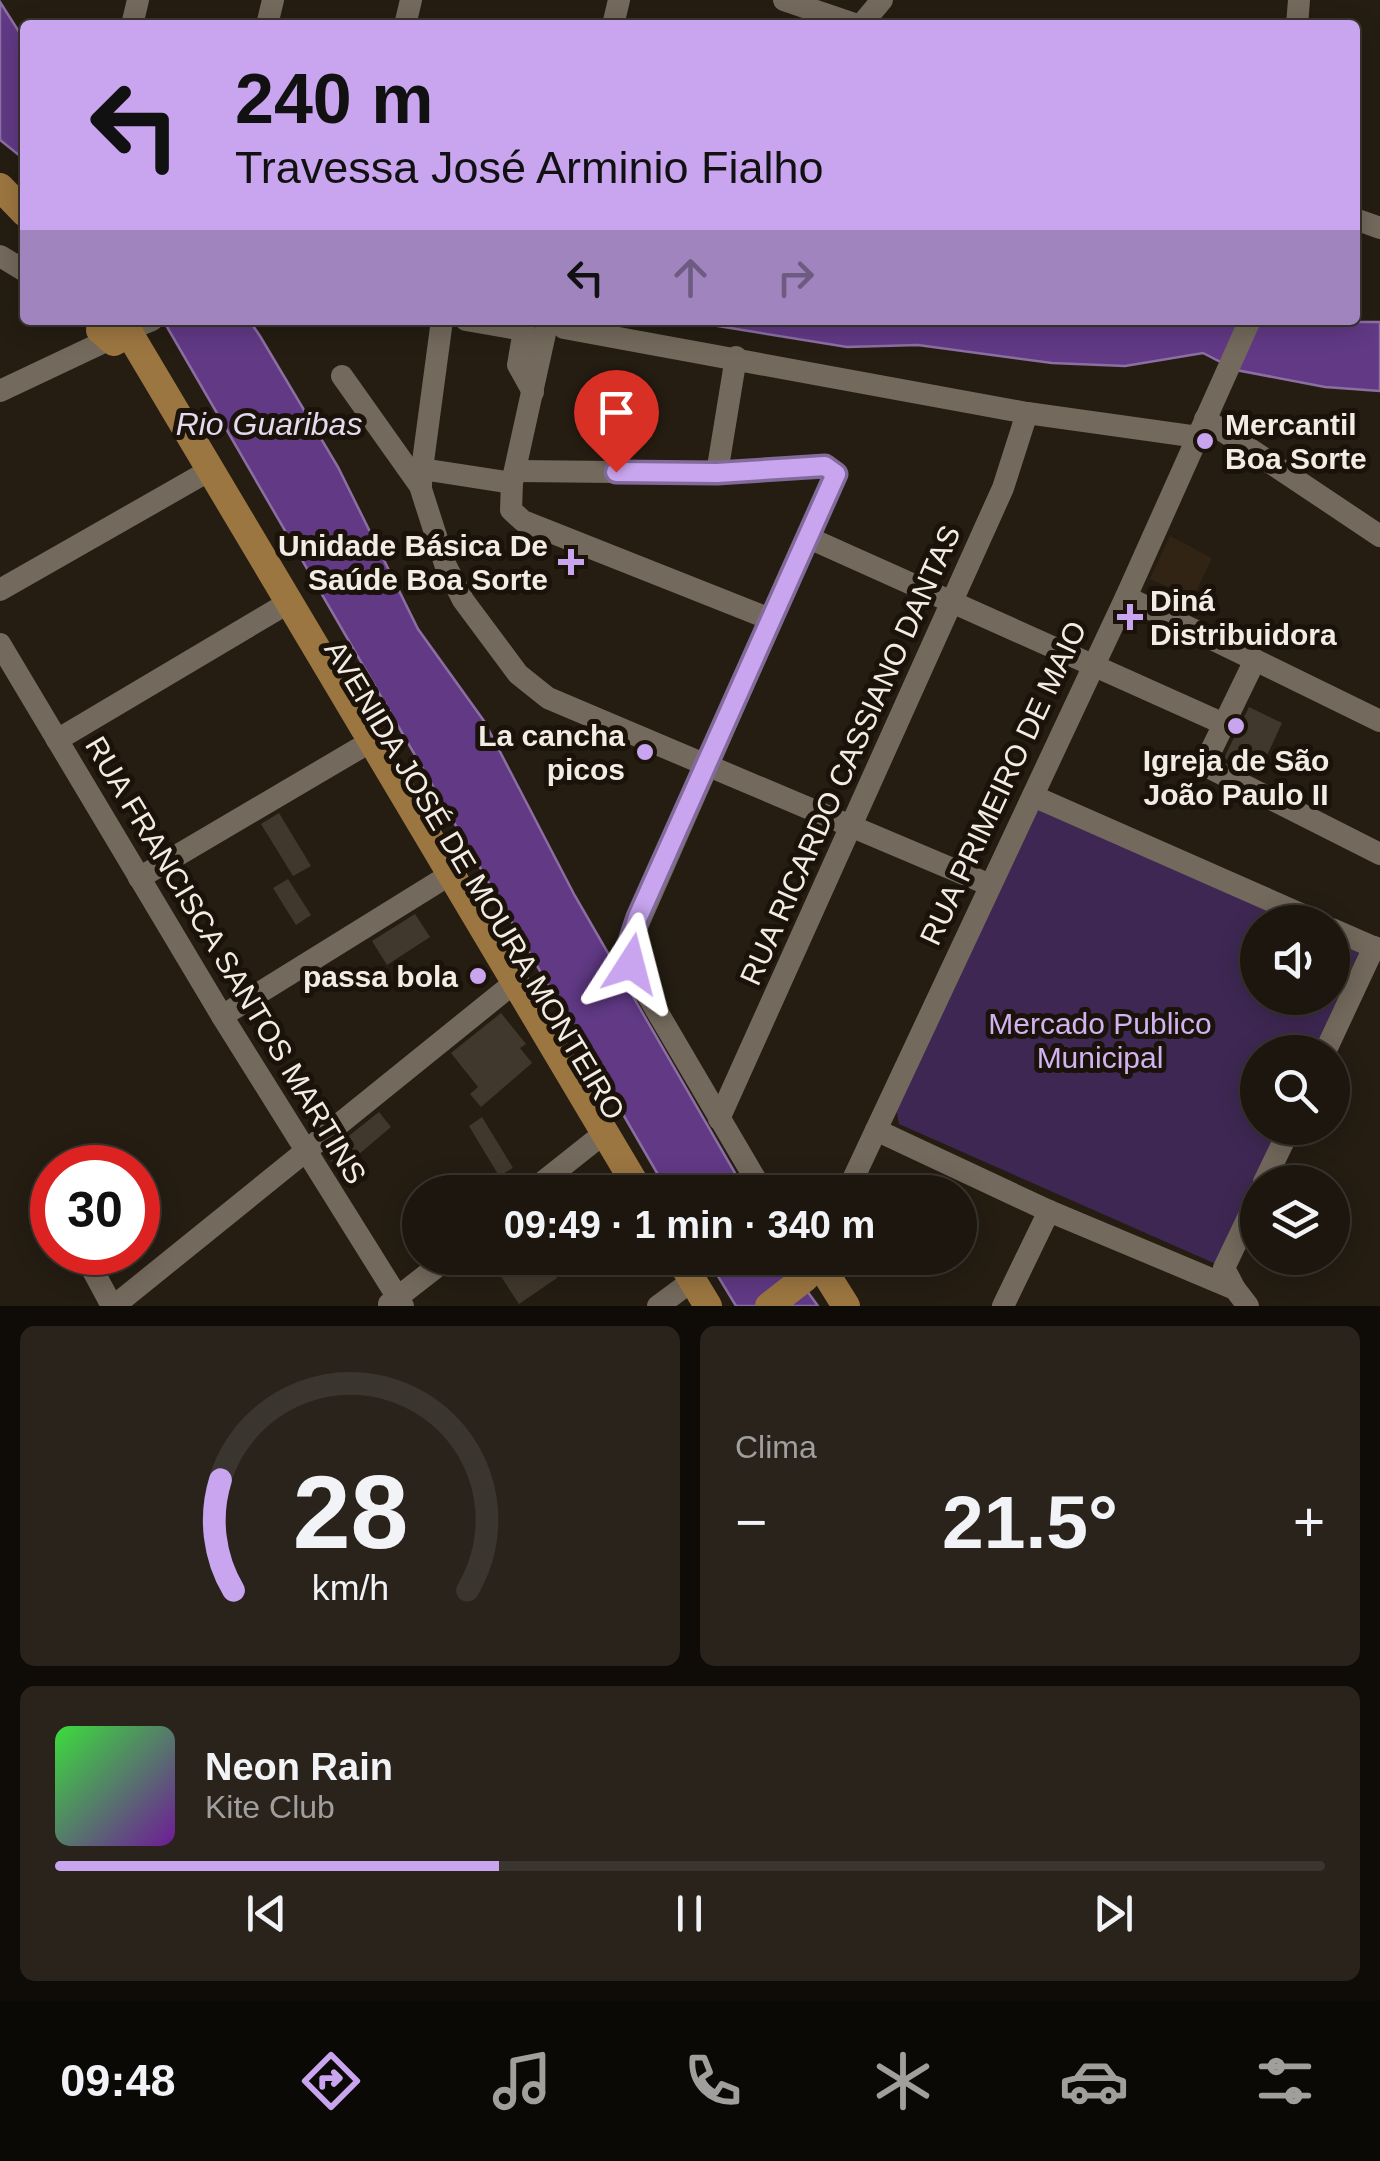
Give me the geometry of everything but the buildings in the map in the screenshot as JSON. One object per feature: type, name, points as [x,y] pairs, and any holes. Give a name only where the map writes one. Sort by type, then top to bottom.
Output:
[{"type":"main road","points":[[0,187],[20,208]]},
{"type":"main road","name":"AVENIDA JOSÉ DE MOURA MONTEIRO","points":[[116,327],[198,477],[613,1175]]},
{"type":"main road","name":"AVENIDA JOSÉ DE MOURA MONTEIRO","points":[[116,327],[630,1175]]},
{"type":"main road","points":[[668,1275],[677,1300]]},
{"type":"main road","points":[[689,1275],[708,1306]]},
{"type":"main road","points":[[769,1306],[799,1275]]},
{"type":"main road","points":[[819,1275],[846,1306]]},
{"type":"street","points":[[784,0],[828,13]]},
{"type":"street","points":[[864,20],[882,0]]},
{"type":"street","points":[[421,478],[441,325]]},
{"type":"street","points":[[495,325],[524,330],[518,366],[532,392]]},
{"type":"street","name":"RUA PRIMEIRO DE MAIO","points":[[855,1175],[1126,597],[1248,325]]},
{"type":"street","points":[[770,619],[523,521],[511,510],[532,392],[553,326],[1028,412],[1205,419],[1380,536]]},
{"type":"street","points":[[0,392],[116,327]]},
{"type":"street","points":[[717,473],[736,357]]},
{"type":"street","points":[[342,376],[421,478],[445,564],[463,600],[518,674],[548,698],[990,885]]},
{"type":"street","name":"RUA RICARDO CASSIANO DANTAS","points":[[719,1119],[1013,465],[1028,412]]},
{"type":"street","points":[[421,478],[717,473],[825,466],[836,474],[706,762],[628,947],[631,964],[753,1175]]},
{"type":"street","points":[[0,590],[198,477]]},
{"type":"street","points":[[809,538],[951,605],[1095,664],[1224,724]]},
{"type":"street","points":[[1126,597],[1380,722]]},
{"type":"street","points":[[57,740],[276,610]]},
{"type":"street","name":"RUA FRANCISCA SANTOS MARTINS","points":[[0,644],[396,1303]]},
{"type":"street","points":[[1255,660],[1204,765],[1380,854]]},
{"type":"street","points":[[139,878],[358,749]]},
{"type":"street","points":[[1033,796],[1280,905]]},
{"type":"street","points":[[222,1016],[438,882]]},
{"type":"street","points":[[1333,1035],[1377,948],[1350,936]]},
{"type":"street","points":[[95,1275],[113,1306],[504,991]]},
{"type":"street","points":[[876,1130],[1241,1298]]},
{"type":"street","points":[[551,1175],[593,1142]]},
{"type":"street","points":[[1003,1306],[1049,1210]]},
{"type":"street","points":[[1240,1235],[1224,1268],[1241,1298]]},
{"type":"street","points":[[396,1303],[428,1275]]},
{"type":"shaded area","points":[[1170,536],[1212,558],[1193,598],[1150,579]]},
{"type":"green space","name":"Mercado Publico Municipal","points":[[1036,805],[1264,905],[1240,905],[1240,1015],[1330,1015],[1321,1035],[1240,1035],[1240,1145],[1271,1145],[1262,1165],[1240,1165],[1240,1212],[1216,1264],[899,1124],[896,1108]]},
{"type":"green space","name":"Mercado Publico Municipal","points":[[1350,943],[1361,948],[1350,972]]},
{"type":"water","points":[[0,2],[20,33],[20,156],[0,140]]},
{"type":"water","points":[[1380,322],[1380,391],[1325,387],[1236,370],[1203,353],[1125,366],[1052,363],[918,345],[847,347],[712,325]]},
{"type":"water","name":"Rio Guaribas","points":[[166,325],[252,325],[338,467],[418,629],[484,721],[575,896],[736,1175],[658,1175]]},
{"type":"water","points":[[717,1275],[795,1275],[818,1306],[736,1306]]},
{"type":"place","name":"Mercantil Boa Sorte","points":[[1205,441]]},
{"type":"place","name":"Unidade Básica De Saúde Boa Sorte","points":[[571,562]]},
{"type":"place","name":"Diná Distribuidora","points":[[1130,617]]},
{"type":"place","name":"Igreja de São João Paulo II","points":[[1236,726]]},
{"type":"place","name":"La cancha picos","points":[[645,752]]},
{"type":"place","name":"passa bola","points":[[478,976]]},
{"type":"route","points":[[616,472],[717,473],[825,466],[836,474],[638,917],[628,947],[631,964]]}]
